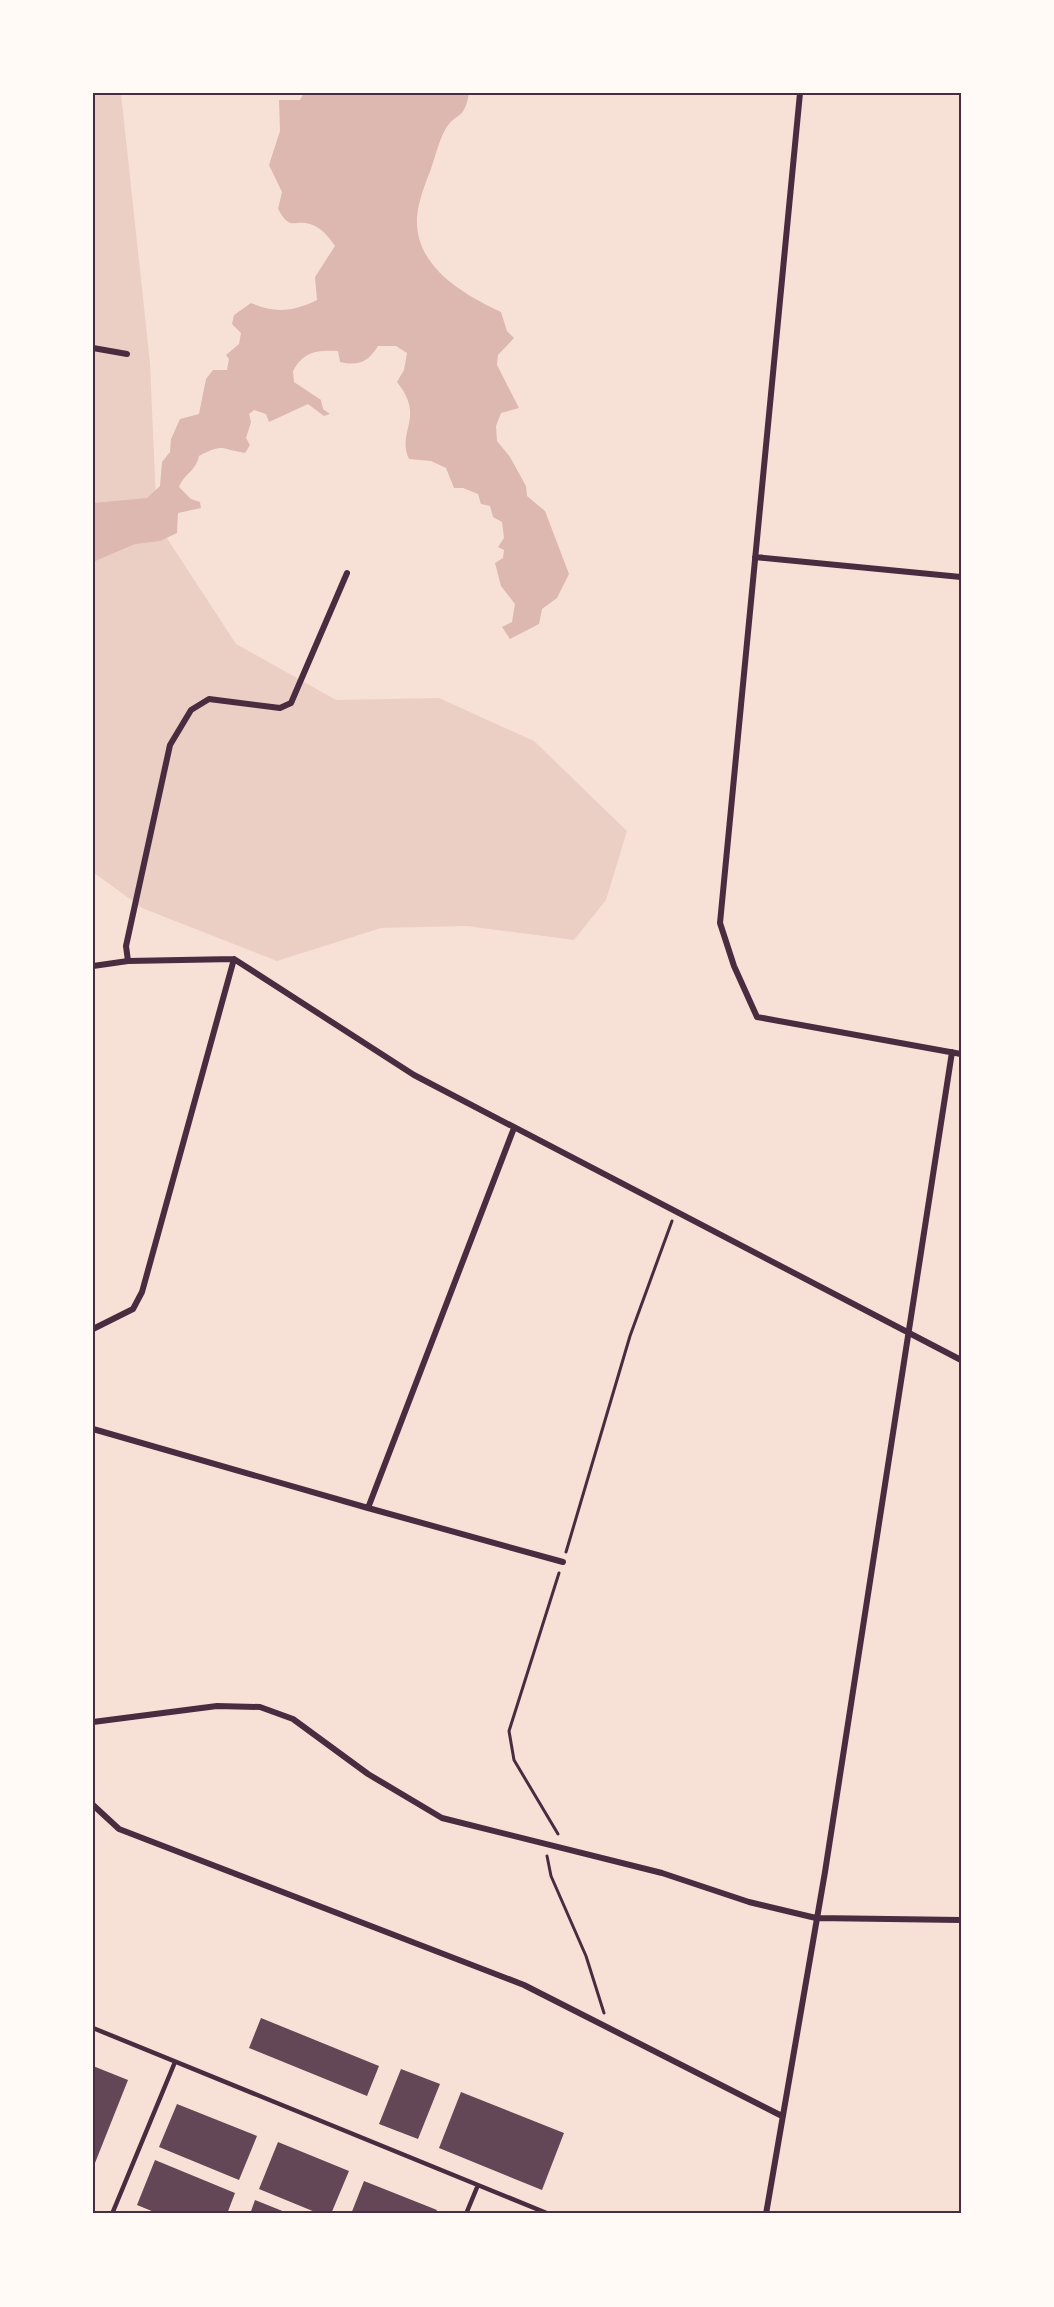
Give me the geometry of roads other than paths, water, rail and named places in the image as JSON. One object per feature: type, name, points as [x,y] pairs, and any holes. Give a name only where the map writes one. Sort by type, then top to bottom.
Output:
[{"type":"street","points":[[800,93],[720,922],[734,966],[757,1017],[961,1054]]},
{"type":"street","points":[[93,348],[127,354]]},
{"type":"street","points":[[754,558],[961,577]]},
{"type":"street","points":[[128,961],[126,946],[170,745],[191,710],[208,699],[280,708],[291,703],[347,573]]},
{"type":"street","points":[[93,1329],[133,1309],[142,1292],[234,959]]},
{"type":"street","points":[[93,966],[128,961],[234,959],[414,1075],[961,1360]]},
{"type":"street","points":[[766,2214],[816,1917],[952,1052]]},
{"type":"street","points":[[368,1508],[514,1128]]},
{"type":"street","points":[[93,1429],[563,1562]]},
{"type":"street","points":[[93,1722],[217,1706],[260,1707],[293,1719],[368,1774],[442,1818],[662,1873],[749,1902],[816,1917],[961,1920]]},
{"type":"street","points":[[93,1805],[118,1829],[524,1985],[782,2116]]},
{"type":"lane","points":[[93,2028],[549,2214]]},
{"type":"lane","points":[[112,2214],[175,2062]]},
{"type":"lane","points":[[466,2214],[478,2185]]}]
